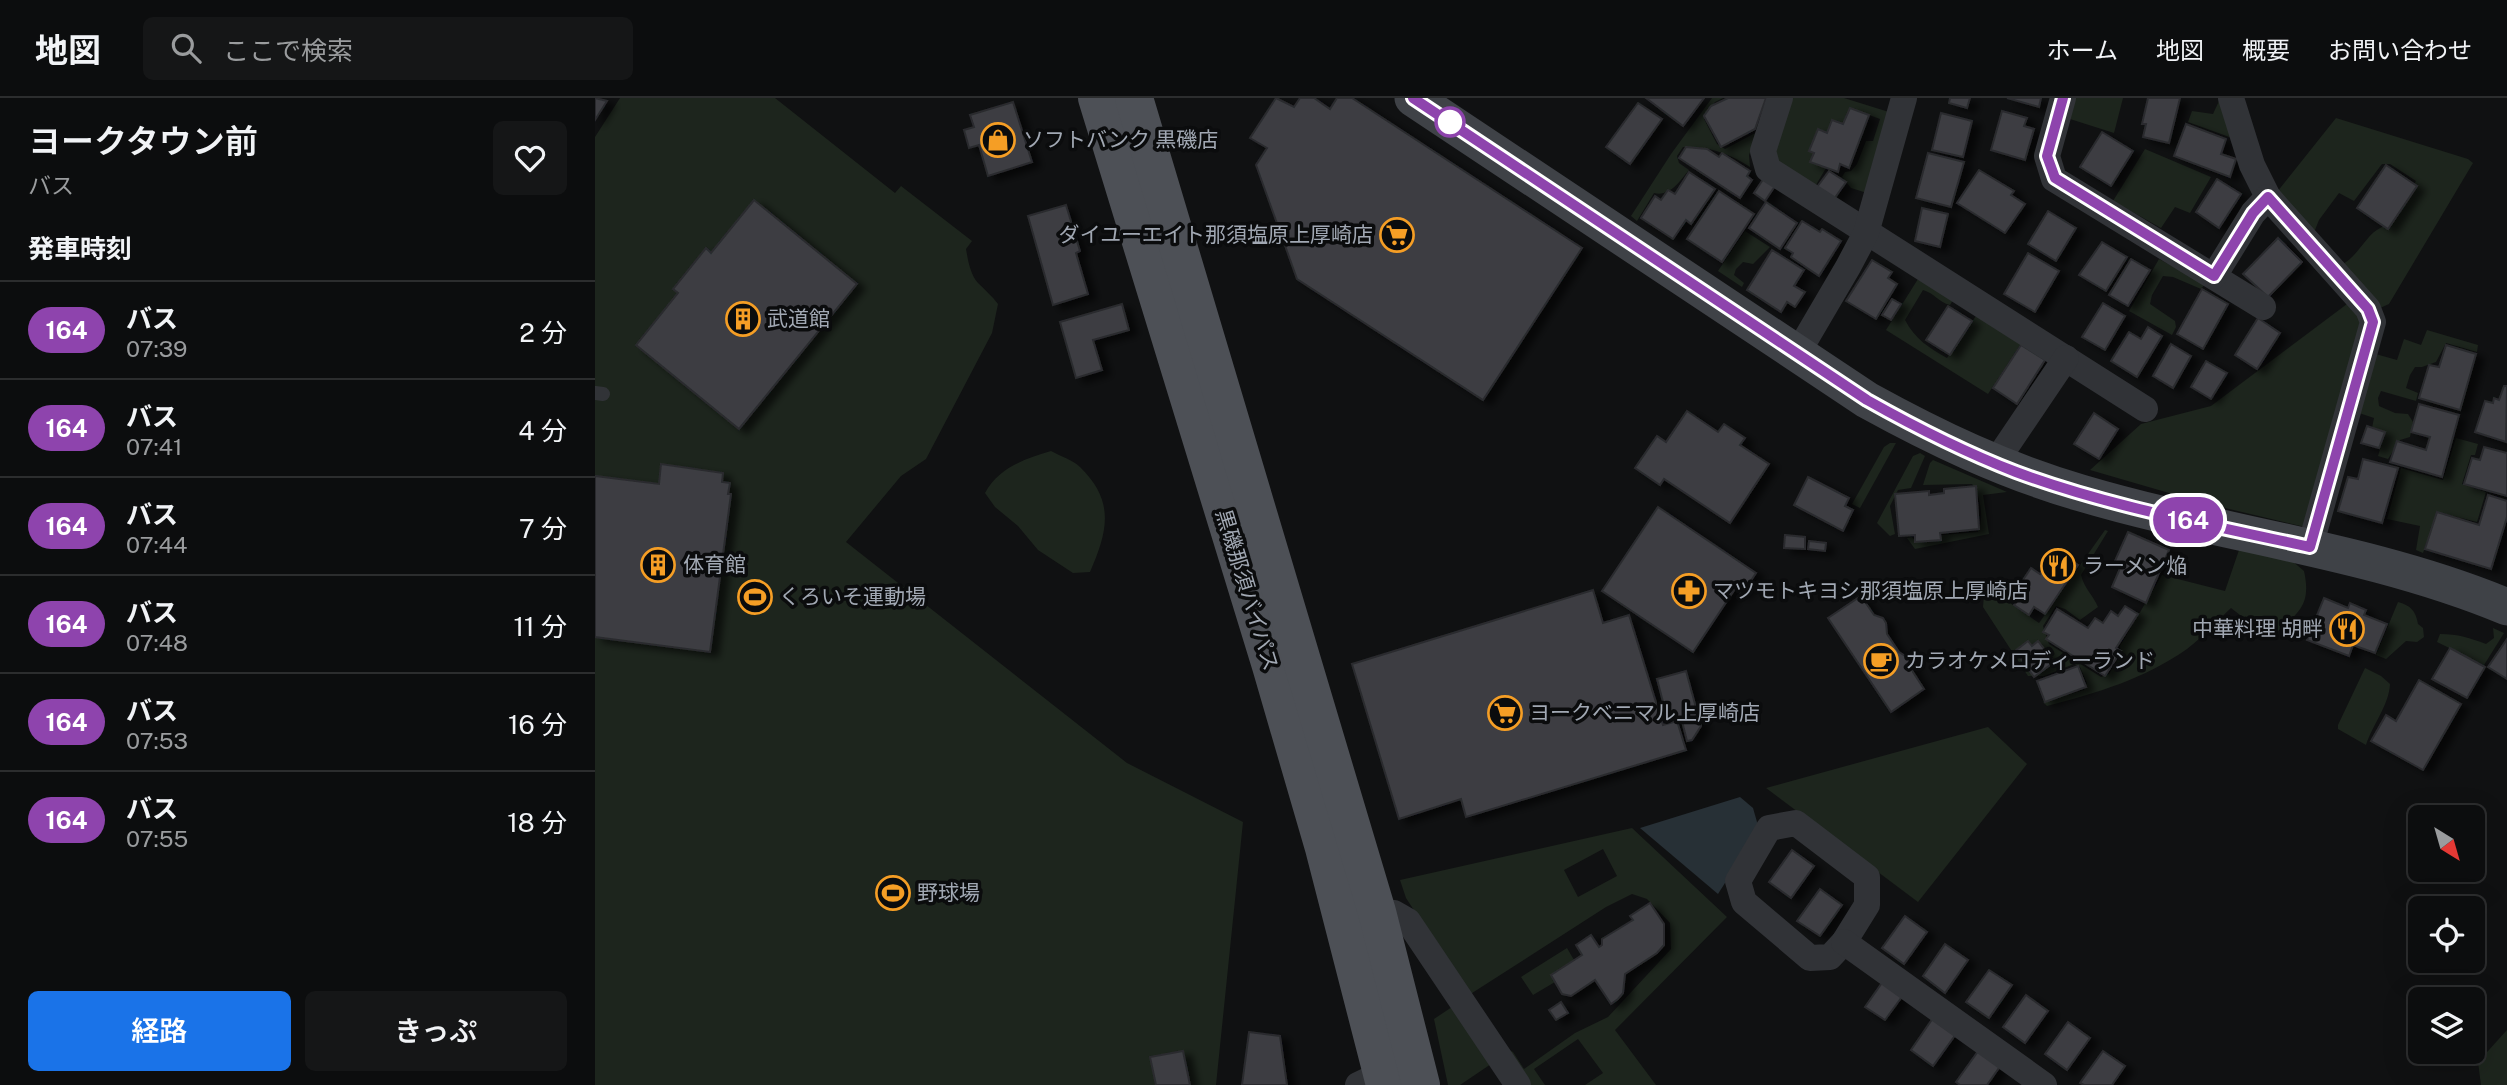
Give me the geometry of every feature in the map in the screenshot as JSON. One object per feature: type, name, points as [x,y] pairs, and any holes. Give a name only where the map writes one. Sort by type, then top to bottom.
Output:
[{"type":"main road","name":"黒磯那須バイパス","points":[[1097,98],[1324,848],[1375,1081]]},
{"type":"main road","name":"黒磯那須バイパス","points":[[1134,98],[1377,912],[1421,1085]]},
{"type":"street","points":[[1413,98],[1867,400],[1931,435],[1996,463],[2081,493],[2417,575],[2507,607]]},
{"type":"street","points":[[1780,98],[1763,151],[1768,169],[2145,409]]},
{"type":"street","points":[[1797,354],[1866,233],[1905,98]]},
{"type":"street","points":[[2063,98],[2047,156],[2055,178],[2263,307]]},
{"type":"street","points":[[2231,98],[2252,165],[2268,197],[2368,309],[2373,322],[2310,547]]},
{"type":"street","points":[[2214,276],[2253,213],[2268,197]]},
{"type":"street","points":[[1996,463],[2066,358]]},
{"type":"street","points":[[1796,823],[1867,877],[1867,905],[1844,942],[1830,957],[1810,958],[1744,902],[1738,881],[1769,828],[1796,823]]},
{"type":"street","points":[[1377,912],[1394,913],[1408,921],[1518,1085]]},
{"type":"street","points":[[1844,942],[2044,1085]]},
{"type":"shaded area","name":"くろいそ運動場","points":[[620,98],[775,98],[895,193],[901,186],[972,241],[966,249],[971,271],[978,283],[998,304],[992,333],[926,459],[901,476],[846,542],[1127,763],[1243,822],[1216,1085],[595,1085],[595,137]]},
{"type":"shaded area","points":[[1712,98],[1723,98],[1715,102],[1704,119],[1717,144],[1725,149],[1757,132],[1749,155],[1750,167],[1718,151],[1683,147],[1677,156],[1679,163],[1689,170],[1670,190],[1654,193],[1637,221],[1631,216],[1671,154]]},
{"type":"shaded area","points":[[1787,98],[1844,98],[1889,112],[1867,193],[1851,188],[1842,177],[1857,164],[1866,141],[1873,141],[1880,119],[1850,108],[1843,124],[1832,120],[1827,133],[1818,129],[1810,151],[1814,153],[1810,162],[1826,168],[1813,190],[1772,156]]},
{"type":"shaded area","points":[[2074,98],[2123,98],[2114,133],[2070,119]]},
{"type":"shaded area","points":[[2219,101],[2232,138],[2188,122],[2192,111],[2213,114]]},
{"type":"shaded area","points":[[2336,118],[2468,159],[2473,163],[2389,304],[2380,308],[2343,264],[2382,227],[2416,181],[2390,164],[2382,164],[2354,201],[2339,193],[2319,220],[2313,235],[2277,192]]},
{"type":"shaded area","points":[[2145,149],[2211,177],[2190,213],[2175,207],[2161,228],[2113,201]]},
{"type":"shaded area","points":[[1745,231],[1770,247],[1753,264],[1743,262],[1736,269],[1734,275],[1744,283],[1742,287],[1718,271]]},
{"type":"shaded area","points":[[2159,259],[2205,284],[2201,289],[2173,277],[2163,276],[2150,304],[2175,321],[2176,327],[2172,335],[2129,311]]},
{"type":"shaded area","points":[[1918,279],[1953,300],[1950,305],[1946,304],[1923,290],[1905,320],[1928,347],[1947,358],[1976,316],[2022,342],[1988,394],[1886,330]]},
{"type":"shaded area","points":[[2351,301],[2362,314],[2309,528],[2200,502],[2090,470],[2141,424],[2211,406]]},
{"type":"shaded area","points":[[2427,330],[2478,345],[2477,352],[2446,343],[2436,362],[2415,367],[2406,388],[2418,393],[2416,401],[2381,391],[2379,406],[2395,413],[2408,414],[2413,422],[2410,437],[2400,440],[2388,459],[2378,456],[2385,432],[2372,428],[2374,418],[2359,413],[2372,353],[2397,360],[2404,339],[2421,345]]},
{"type":"shaded area","points":[[2456,438],[2478,444],[2475,455],[2471,455],[2462,484],[2486,492],[2477,522],[2437,512],[2423,553],[2416,550],[2420,526],[2387,519],[2401,468],[2443,480]]},
{"type":"shaded area","points":[[1896,443],[1860,508],[1852,504],[1884,447]]},
{"type":"shaded area","points":[[1051,451],[1080,467],[1099,492],[1103,504],[1104,530],[1090,572],[1073,573],[1038,550],[1018,526],[995,507],[985,493],[1005,470]]},
{"type":"shaded area","points":[[1920,453],[1925,456],[1911,488],[1898,490],[1890,506],[1895,534],[1890,536],[1877,523],[1913,456]]},
{"type":"shaded area","points":[[1933,460],[2007,492],[1983,495],[1989,534],[1915,549],[1907,538],[1912,537],[1916,542],[1940,540],[1942,535],[1978,532],[1980,527],[1979,501],[1972,484],[1923,485]]},
{"type":"shaded area","points":[[2105,530],[2108,531],[2081,575],[2098,607],[2080,620],[2056,606],[2043,626],[2049,644],[2101,677],[2109,674],[2121,654],[2120,646],[2162,575],[2225,591],[2239,550],[2291,560],[2304,571],[2305,599],[2293,618],[2278,631],[2240,615],[2231,608],[2187,649],[2171,660],[2102,690],[2047,706],[2043,702],[2084,690],[2087,683],[2080,667],[2074,664],[2044,676],[2028,676],[1983,607],[1984,595],[1991,590],[2039,623]]},
{"type":"shaded area","points":[[2398,602],[2414,612],[2418,624],[2423,628],[2424,637],[2417,642],[2406,641],[2386,659],[2376,655]]},
{"type":"shaded area","points":[[2493,628],[2504,633],[2484,665],[2437,642],[2440,634],[2446,634],[2486,644],[2494,638]]},
{"type":"shaded area","points":[[2365,668],[2390,684],[2387,699],[2366,745],[2338,729]]},
{"type":"shaded area","points":[[1988,727],[2027,764],[1918,902],[1766,788]]},
{"type":"shaded area","points":[[1740,797],[1753,808],[1759,829],[1718,894],[1640,828]]},
{"type":"shaded area","points":[[1632,828],[1727,917],[1615,1030],[1656,1085],[1585,1085],[1603,1073],[1578,1039],[1534,1069],[1545,1085],[1525,1085],[1509,1050],[1524,1069],[1575,1033],[1608,1017],[1671,949],[1670,923],[1647,899],[1632,894],[1606,907],[1469,995],[1406,898],[1400,880]],"holes":[[[1603,849],[1617,876],[1578,897],[1564,870]]]},
{"type":"shaded area","points":[[1567,948],[1574,960],[1551,975],[1555,982],[1533,995],[1521,977]]},
{"type":"shaded area","points":[[1455,1005],[1494,1062],[1460,1085],[1448,1085],[1434,1019]]},
{"type":"shaded area","points":[[2507,1030],[2507,1085],[2481,1085],[2478,1064],[2485,1064],[2485,1054]]},
{"type":"building","points":[[595,98],[607,101],[595,120]]},
{"type":"building","points":[[1276,98],[1294,107],[1300,98],[1314,98],[1330,109],[1337,98],[1352,98],[1582,248],[1483,400],[1297,279],[1256,165],[1267,148],[1250,138]]},
{"type":"building","points":[[1646,98],[1704,98],[1683,126]]},
{"type":"building","points":[[1728,98],[1766,98],[1755,129],[1721,147],[1704,116],[1711,106]]},
{"type":"building","points":[[1950,98],[1970,98],[1967,108],[1949,103]]},
{"type":"building","points":[[2007,98],[2041,98],[2039,107]]},
{"type":"building","points":[[2148,98],[2180,98],[2169,143],[2143,137],[2146,124],[2142,124]]},
{"type":"building","points":[[1013,102],[1032,162],[988,176],[979,145],[969,148],[964,130],[974,127],[970,115]]},
{"type":"building","points":[[1638,103],[1662,119],[1630,164],[1606,147]]},
{"type":"building","points":[[1850,108],[1869,115],[1849,168],[1840,164],[1838,172],[1810,162],[1814,153],[1809,151],[1818,129],[1827,133],[1832,120],[1843,124]]},
{"type":"building","points":[[2002,111],[2027,118],[2024,126],[2034,129],[2025,160],[1991,150]]},
{"type":"building","points":[[1941,113],[1972,121],[1963,157],[1932,150]]},
{"type":"building","points":[[2186,124],[2226,139],[2221,154],[2236,159],[2230,177],[2174,156]]},
{"type":"building","points":[[2102,132],[2133,151],[2111,186],[2080,167]]},
{"type":"building","points":[[1686,147],[1707,149],[1719,157],[1722,153],[1750,171],[1747,176],[1752,180],[1740,198],[1679,158]]},
{"type":"building","points":[[1928,153],[1964,162],[1951,207],[1916,198]]},
{"type":"building","points":[[2386,165],[2417,186],[2388,229],[2357,208]]},
{"type":"building","points":[[1979,170],[2014,191],[2011,195],[2025,204],[2005,233],[1957,203]]},
{"type":"building","points":[[1829,171],[1846,182],[1834,199],[1817,187]]},
{"type":"building","points":[[1689,172],[1715,189],[1691,224],[1686,220],[1673,239],[1641,218],[1655,196],[1661,200],[1668,190],[1675,194]]},
{"type":"building","points":[[1764,178],[1775,186],[1765,201],[1754,193]]},
{"type":"building","points":[[2217,179],[2241,194],[2219,228],[2196,212]]},
{"type":"building","points":[[1719,191],[1754,214],[1722,262],[1687,239]]},
{"type":"building","name":"武道館","points":[[754,200],[857,284],[739,429],[636,345],[678,293],[673,289],[706,248],[711,253]]},
{"type":"building","points":[[1766,202],[1797,223],[1780,249],[1749,228]]},
{"type":"building","points":[[1066,205],[1080,251],[1076,253],[1088,294],[1053,305],[1028,216]]},
{"type":"building","points":[[1922,208],[1948,214],[1940,247],[1915,241]]},
{"type":"building","points":[[2048,211],[2076,228],[2056,261],[2028,244]]},
{"type":"building","points":[[1802,221],[1841,241],[1819,276],[1791,257],[1793,253],[1785,248]]},
{"type":"building","points":[[2278,238],[2302,262],[2268,297],[2243,274]]},
{"type":"building","points":[[2102,242],[2127,257],[2106,291],[2079,275]]},
{"type":"building","points":[[1772,250],[1804,270],[1794,286],[1805,292],[1795,307],[1787,302],[1781,312],[1747,290]]},
{"type":"building","points":[[2028,253],[2059,271],[2035,312],[2004,294]]},
{"type":"building","points":[[2131,259],[2150,270],[2128,306],[2109,295]]},
{"type":"building","points":[[1872,260],[1892,272],[1888,278],[1897,284],[1876,319],[1846,301]]},
{"type":"building","points":[[2202,289],[2228,304],[2203,349],[2177,334]]},
{"type":"building","points":[[1892,299],[1901,304],[1891,320],[1882,315]]},
{"type":"building","points":[[2103,303],[2125,316],[2105,350],[2082,337]]},
{"type":"building","points":[[1122,304],[1129,330],[1093,340],[1102,370],[1076,378],[1060,322]]},
{"type":"building","points":[[1948,306],[1972,321],[1950,355],[1926,340]]},
{"type":"building","points":[[2258,318],[2280,333],[2257,369],[2235,355]]},
{"type":"building","points":[[2148,327],[2162,336],[2137,377],[2111,361],[2129,332],[2141,339]]},
{"type":"building","points":[[2171,344],[2191,356],[2173,388],[2153,376]]},
{"type":"building","points":[[2021,345],[2045,360],[2017,404],[1993,388]]},
{"type":"building","points":[[2446,345],[2476,354],[2460,410],[2419,398],[2429,365],[2439,367]]},
{"type":"building","points":[[2206,361],[2227,373],[2211,399],[2191,387]]},
{"type":"building","points":[[2504,386],[2507,386],[2506,442],[2475,432],[2485,401],[2493,403],[2494,398],[2499,400]]},
{"type":"building","points":[[2419,404],[2459,415],[2442,477],[2390,462],[2397,441],[2426,450],[2430,437],[2411,432]]},
{"type":"building","points":[[1687,411],[1718,432],[1724,424],[1745,438],[1740,445],[1769,464],[1730,523],[1664,479],[1660,485],[1635,468],[1657,436],[1666,442]]},
{"type":"building","points":[[2094,413],[2118,429],[2099,459],[2074,444]]},
{"type":"building","points":[[2367,426],[2385,432],[2379,448],[2361,443]]},
{"type":"building","points":[[2484,447],[2507,453],[2507,496],[2464,484],[2472,458],[2480,460]]},
{"type":"building","points":[[2363,459],[2398,468],[2382,523],[2338,511],[2348,477],[2358,479]]},
{"type":"building","name":"体育館","points":[[661,464],[723,473],[722,482],[730,483],[728,494],[731,494],[710,652],[595,637],[595,476],[659,484]]},
{"type":"building","points":[[1808,477],[1849,498],[1845,506],[1853,510],[1843,531],[1794,505]]},
{"type":"building","points":[[1976,486],[1979,529],[1940,533],[1941,540],[1915,542],[1915,535],[1899,536],[1895,494],[1929,491],[1929,495],[1944,493],[1944,489]]},
{"type":"building","points":[[2488,495],[2507,501],[2507,517],[2491,569],[2425,549],[2437,512],[2479,525]]},
{"type":"building","points":[[1658,507],[1756,573],[1742,594],[1735,589],[1693,652],[1602,591]]},
{"type":"building","points":[[2128,532],[2169,550],[2146,603],[2112,587],[2121,566],[2114,563]]},
{"type":"building","points":[[1785,535],[1805,537],[1805,549],[1784,548]]},
{"type":"building","points":[[1809,541],[1826,543],[1825,551],[1808,549]]},
{"type":"building","points":[[2056,550],[2078,565],[2045,614],[2034,607],[2029,615],[2014,605],[2019,599],[2013,595],[2031,568],[2040,574]]},
{"type":"building","points":[[1593,590],[1603,623],[1629,615],[1663,725],[1677,721],[1686,750],[1466,817],[1461,799],[1399,819],[1352,664]]},
{"type":"building","points":[[1861,596],[1874,615],[1883,618],[1887,634],[1899,652],[1910,659],[1913,672],[1924,689],[1891,712],[1828,618]]},
{"type":"building","points":[[2324,598],[2348,608],[2350,603],[2366,610],[2364,615],[2387,624],[2375,653],[2353,645],[2349,656],[2307,640]]},
{"type":"building","points":[[2125,606],[2138,614],[2116,648],[2121,651],[2105,676],[2046,639],[2049,635],[2043,632],[2057,609],[2088,628],[2095,618],[2103,623],[2111,611],[2118,616]]},
{"type":"building","points":[[2507,639],[2507,679],[2488,667]]},
{"type":"building","points":[[2028,641],[2032,646],[2038,641],[2054,662],[2034,677],[2015,651]]},
{"type":"building","points":[[2450,648],[2485,667],[2467,698],[2432,679]]},
{"type":"building","points":[[2078,666],[2086,687],[2045,702],[2037,681]]},
{"type":"building","points":[[1686,671],[1701,726],[1692,740],[1687,741],[1681,717],[1668,721],[1657,679]]},
{"type":"building","points":[[2419,680],[2461,704],[2423,770],[2371,741],[2386,715],[2396,721]]},
{"type":"building","points":[[1792,850],[1814,866],[1791,898],[1769,882]]},
{"type":"building","points":[[1820,889],[1842,905],[1820,936],[1797,921]]},
{"type":"building","points":[[1650,903],[1664,924],[1664,945],[1657,953],[1625,974],[1623,993],[1618,999],[1611,1004],[1595,980],[1571,996],[1562,994],[1551,975],[1582,955],[1576,945],[1591,935],[1599,947],[1602,945],[1602,939],[1633,920],[1630,916]]},
{"type":"building","points":[[1905,916],[1927,932],[1904,964],[1882,948]]},
{"type":"building","points":[[1945,944],[1968,960],[1945,993],[1923,976]]},
{"type":"building","points":[[1989,970],[2012,985],[1989,1018],[1966,1002]]},
{"type":"building","points":[[1884,980],[1904,994],[1885,1020],[1865,1007]]},
{"type":"building","points":[[2026,995],[2048,1011],[2025,1043],[2003,1027]]},
{"type":"building","points":[[1561,1002],[1568,1013],[1556,1020],[1549,1010]]},
{"type":"building","points":[[1933,1018],[1956,1034],[1933,1066],[1911,1050]]},
{"type":"building","points":[[2068,1022],[2090,1038],[2067,1070],[2045,1054]]},
{"type":"building","points":[[1249,1032],[1280,1036],[1287,1085],[1242,1085]]},
{"type":"building","points":[[1979,1050],[2001,1065],[1987,1085],[1960,1085],[1956,1082]]},
{"type":"building","points":[[1183,1051],[1190,1085],[1156,1085],[1150,1057]]},
{"type":"building","points":[[2103,1051],[2125,1066],[2112,1085],[2080,1083]]},
{"type":"bus line","name":"164","points":[[1413,98],[1867,400],[1931,435],[2016,472],[2081,493],[2152,512],[2310,547],[2373,322],[2368,309],[2268,197],[2253,213],[2214,276],[2055,178],[2047,156],[2063,98]]},
{"type":"place","name":"ソフトバンク 黒磯店","points":[[998,140]]},
{"type":"place","name":"ダイユーエイト那須塩原上厚崎店","points":[[1397,235]]},
{"type":"place","name":"武道館","points":[[743,319]]},
{"type":"place","name":"体育館","points":[[658,565]]},
{"type":"place","name":"ラーメン焔","points":[[2058,566]]},
{"type":"place","name":"マツモトキヨシ那須塩原上厚崎店","points":[[1689,591]]},
{"type":"place","name":"くろいそ運動場","points":[[755,597]]},
{"type":"place","name":"中華料理 胡畔","points":[[2347,629]]},
{"type":"place","name":"カラオケメロディーランド","points":[[1881,661]]},
{"type":"place","name":"ヨークベニマル上厚崎店","points":[[1505,713]]},
{"type":"place","name":"野球場","points":[[893,893]]}]
